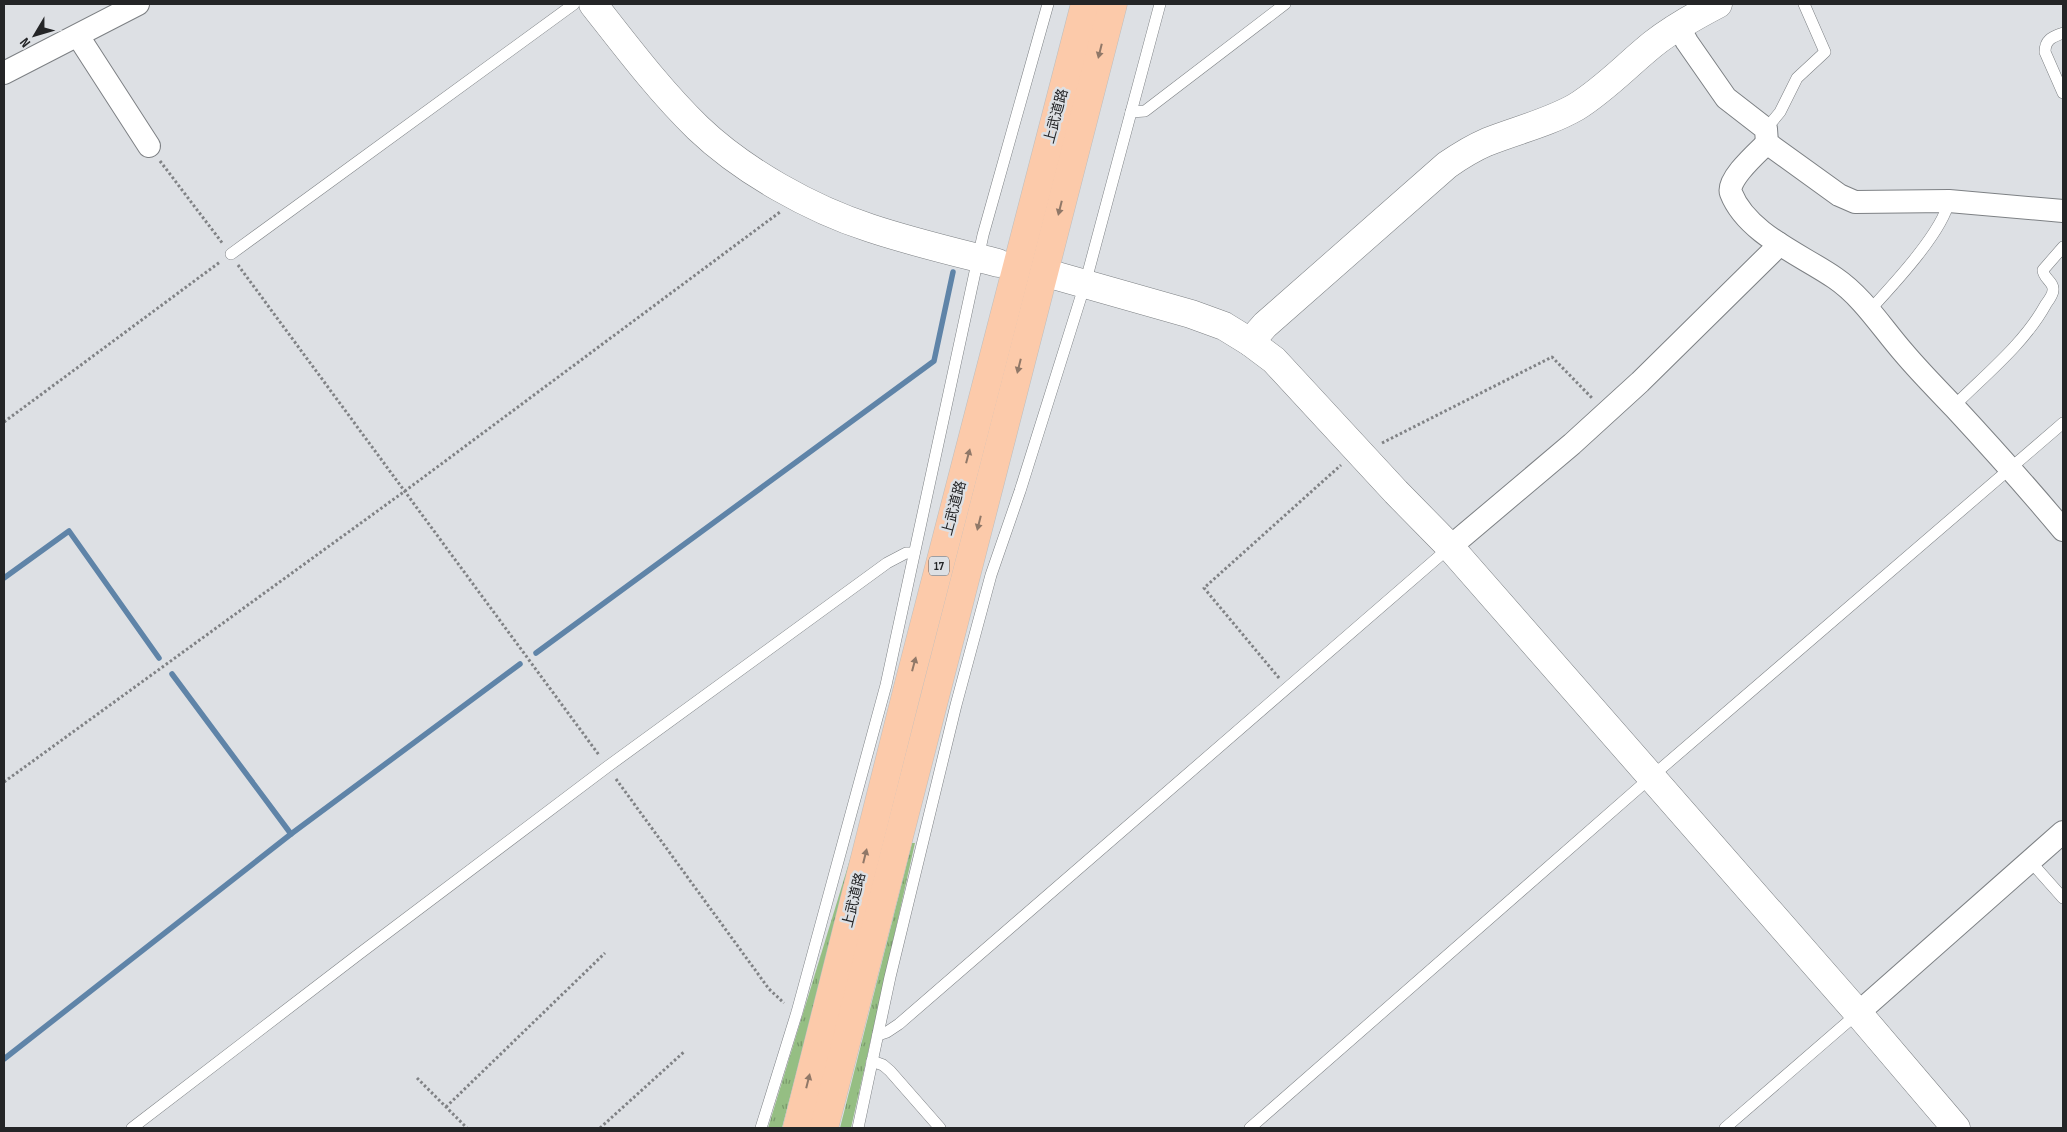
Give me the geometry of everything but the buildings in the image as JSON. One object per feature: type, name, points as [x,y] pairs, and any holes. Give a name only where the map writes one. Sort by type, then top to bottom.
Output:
[{"type":"highway","name":"上武道路","points":[[796,1128],[897,688],[1085,4]]},
{"type":"highway","name":"上武道路","points":[[824,1128],[944,702],[1112,4]]},
{"type":"street","points":[[4,73],[138,4]]},
{"type":"street","points":[[593,4],[633,55],[699,128],[736,159],[796,196],[869,228],[988,261]]},
{"type":"street","points":[[1250,342],[1265,325],[1447,165],[1466,152],[1488,142],[1558,116],[1575,107],[1621,73],[1651,46],[1678,26],[1718,4]]},
{"type":"street","points":[[1678,26],[1686,42],[1726,98],[1766,136],[1839,195],[1856,202],[1949,201],[2063,211]]},
{"type":"street","points":[[78,36],[149,146]]},
{"type":"street","points":[[1766,136],[1732,183],[1730,189],[1731,194],[1745,214],[1778,243],[1836,278],[1854,292],[1904,354],[2011,469],[2063,530]]},
{"type":"street","points":[[1450,547],[1572,444],[1640,382],[1773,251],[1778,243]]},
{"type":"street","points":[[1057,276],[1191,314],[1224,326],[1274,360],[1300,385],[1378,473],[1450,547],[1650,778],[1858,1013],[1956,1128]]},
{"type":"street","points":[[1858,1013],[2063,832]]},
{"type":"lane","points":[[231,254],[574,4]]},
{"type":"lane","points":[[761,1128],[897,688],[914,553],[988,261],[1048,4]]},
{"type":"lane","points":[[858,1128],[944,702],[1020,491],[1085,284],[1160,4]]},
{"type":"lane","points":[[1131,112],[1145,111],[1285,4]]},
{"type":"lane","points":[[1766,136],[1797,78],[1825,52],[1804,4]]},
{"type":"lane","points":[[2063,33],[2049,39],[2045,45],[2045,52],[2063,93]]},
{"type":"lane","points":[[1869,311],[1902,275],[1946,214],[1949,201]]},
{"type":"lane","points":[[1954,406],[2019,342],[2039,317],[2053,291],[2053,286],[2043,274],[2043,270],[2063,247]]},
{"type":"lane","points":[[1250,1128],[1650,778],[2063,423]]},
{"type":"lane","points":[[878,1035],[887,1032],[899,1024],[1450,547]]},
{"type":"lane","points":[[132,1128],[607,767],[887,563],[906,553],[914,553]]},
{"type":"lane","points":[[2030,861],[2063,898]]},
{"type":"lane","points":[[1725,1128],[1858,1013]]},
{"type":"lane","points":[[872,1061],[890,1071],[940,1128]]},
{"type":"path","points":[[149,146],[231,254],[769,988],[779,999],[797,1012]]},
{"type":"path","points":[[4,782],[405,491],[785,209],[796,196]]},
{"type":"path","points":[[4,422],[231,254]]},
{"type":"path","points":[[446,1107],[605,953]]},
{"type":"path","points":[[600,1128],[685,1051]]},
{"type":"path","points":[[417,1078],[466,1128]]},
{"type":"green space","points":[[866,807],[782,1128],[768,1128]]},
{"type":"green space","points":[[912,843],[915,843],[851,1128],[840,1128]]},
{"type":"waterway","points":[[536,653],[934,361],[953,272]]},
{"type":"waterway","points":[[4,578],[69,531],[159,658]]},
{"type":"waterway","points":[[4,1059],[291,834],[520,664]]},
{"type":"waterway","points":[[172,674],[291,834]]}]
